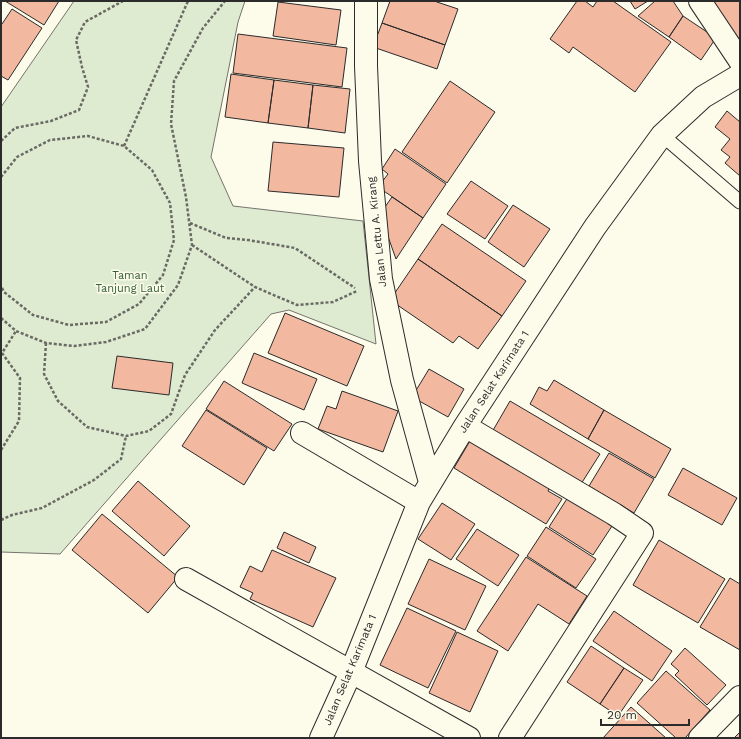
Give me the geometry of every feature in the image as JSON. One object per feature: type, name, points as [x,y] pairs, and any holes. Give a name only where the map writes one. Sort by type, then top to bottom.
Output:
[{"type":"street","name":"Jalan Lettu A. Kirang","points":[[366,1],[366,66],[370,161],[381,279],[402,380],[430,482]]},
{"type":"street","points":[[700,1],[740,61]]},
{"type":"street","name":"Jalan Selat Karimata 1","points":[[321,738],[352,672],[419,502],[465,426],[595,227],[662,135],[703,97],[740,75]]},
{"type":"street","points":[[465,426],[614,514],[642,533],[510,738]]},
{"type":"street","points":[[302,433],[419,502]]},
{"type":"street","points":[[186,580],[470,738]]},
{"type":"street","points":[[700,738],[740,697]]},
{"type":"lane","points":[[662,135],[740,202]]},
{"type":"path","points":[[1,141],[15,128],[51,121],[79,110],[88,87],[76,40],[85,22],[123,1]]},
{"type":"path","points":[[124,146],[188,1]]},
{"type":"path","points":[[1,318],[16,332],[46,343],[74,346],[106,342],[145,329],[178,285],[192,245],[186,197],[171,124],[174,81],[203,28],[225,1]]},
{"type":"path","points":[[1,177],[17,158],[50,140],[88,136],[124,146],[152,170],[170,203],[174,240],[163,275],[139,304],[106,322],[69,326],[33,315],[4,292],[1,286]]},
{"type":"path","points":[[190,223],[226,238],[295,248],[359,291],[334,302],[297,305],[255,287],[192,245]]},
{"type":"path","points":[[46,343],[44,374],[58,401],[87,427],[126,436],[150,431],[171,414],[185,375],[215,330],[255,287]]},
{"type":"path","points":[[1,450],[19,421],[20,378],[2,353],[16,332]]},
{"type":"path","points":[[1,520],[12,515],[42,508],[94,480],[121,459],[126,436]]},
{"type":"green space","name":"Taman Tanjung Laut","points":[[74,1],[245,1],[238,22],[211,157],[233,206],[363,221],[376,344],[289,310],[271,314],[60,554],[1,552],[1,107]]},
{"type":"building","points":[[5,1],[59,1],[44,25]]},
{"type":"building","points":[[390,1],[434,1],[458,9],[445,45],[382,23]]},
{"type":"building","points":[[577,1],[585,1],[593,7],[597,1],[613,1],[671,42],[635,92],[573,47],[569,53],[550,39]]},
{"type":"building","points":[[630,1],[648,1],[635,9]]},
{"type":"building","points":[[655,1],[673,1],[683,16],[669,37],[638,16]]},
{"type":"building","points":[[708,1],[740,1],[740,38],[734,42]]},
{"type":"building","points":[[278,2],[341,10],[336,45],[273,36]]},
{"type":"building","points":[[12,9],[42,28],[8,80],[1,76],[1,23],[2,24]]},
{"type":"building","points":[[683,16],[716,38],[701,60],[669,37]]},
{"type":"building","points":[[382,23],[445,45],[437,69],[373,47]]},
{"type":"building","points":[[238,34],[347,48],[342,87],[233,73]]},
{"type":"building","points":[[231,74],[274,80],[268,123],[225,117]]},
{"type":"building","points":[[274,80],[313,85],[308,128],[268,123]]},
{"type":"building","points":[[450,81],[495,112],[447,183],[402,152]]},
{"type":"building","points":[[313,85],[350,89],[345,133],[308,128]]},
{"type":"building","points":[[727,111],[740,122],[740,176],[725,163],[730,157],[721,150],[730,139],[715,127]]},
{"type":"building","points":[[273,142],[344,148],[339,197],[268,191]]},
{"type":"building","points":[[395,149],[446,184],[423,218],[378,187],[388,174],[382,169]]},
{"type":"building","points":[[471,181],[508,206],[485,239],[447,214]]},
{"type":"building","points":[[392,197],[423,218],[396,259],[380,214]]},
{"type":"building","points":[[513,205],[550,229],[524,267],[488,242]]},
{"type":"building","points":[[442,224],[526,281],[502,316],[418,259]]},
{"type":"building","points":[[418,259],[502,316],[478,349],[459,336],[453,343],[390,300]]},
{"type":"building","points":[[285,313],[364,346],[347,386],[268,353]]},
{"type":"building","points":[[254,353],[317,379],[304,410],[242,383]]},
{"type":"building","points":[[117,356],[173,363],[169,395],[112,388]]},
{"type":"building","points":[[429,369],[464,389],[448,417],[412,397]]},
{"type":"building","points":[[554,380],[604,410],[588,439],[530,404],[539,387],[547,391]]},
{"type":"building","points":[[224,381],[292,424],[274,451],[206,409]]},
{"type":"building","points":[[342,391],[398,411],[383,452],[318,429],[327,406],[336,409]]},
{"type":"building","points":[[510,401],[600,454],[581,484],[492,432]]},
{"type":"building","points":[[206,410],[267,448],[244,485],[182,446]]},
{"type":"building","points":[[604,410],[671,449],[655,478],[588,439]]},
{"type":"building","points":[[474,434],[552,482],[548,491],[562,499],[546,524],[454,468]]},
{"type":"building","points":[[609,453],[654,479],[634,513],[589,486]]},
{"type":"building","points":[[683,468],[737,498],[722,525],[668,495]]},
{"type":"building","points":[[138,481],[190,526],[164,556],[112,511]]},
{"type":"building","points":[[570,494],[614,523],[593,555],[549,527]]},
{"type":"building","points":[[442,503],[475,524],[451,560],[418,539]]},
{"type":"building","points":[[102,514],[178,577],[148,613],[72,550]]},
{"type":"building","points":[[546,527],[596,559],[576,588],[527,556]]},
{"type":"building","points":[[477,529],[519,555],[498,586],[456,559]]},
{"type":"building","points":[[284,532],[316,547],[309,563],[277,548]]},
{"type":"building","points":[[659,540],[725,579],[698,623],[633,585]]},
{"type":"building","points":[[272,550],[336,578],[313,627],[250,599],[253,593],[240,587],[250,566],[262,572]]},
{"type":"building","points":[[526,557],[587,596],[569,624],[538,604],[508,651],[477,631]]},
{"type":"building","points":[[429,559],[486,586],[465,630],[408,604]]},
{"type":"building","points":[[730,578],[740,584],[740,650],[700,627]]},
{"type":"building","points":[[407,608],[456,631],[428,688],[380,665]]},
{"type":"building","points":[[614,611],[672,651],[652,681],[593,641]]},
{"type":"building","points":[[457,632],[498,651],[470,712],[429,693]]},
{"type":"building","points":[[591,646],[624,668],[600,704],[567,682]]},
{"type":"building","points":[[685,648],[726,685],[707,705],[675,675],[679,671],[671,664]]},
{"type":"building","points":[[624,668],[643,680],[618,716],[600,704]]},
{"type":"building","points":[[666,671],[710,710],[685,738],[676,738],[637,703]]},
{"type":"building","points":[[631,707],[666,738],[603,738]]},
{"type":"building","points":[[740,732],[740,738],[734,738]]}]
